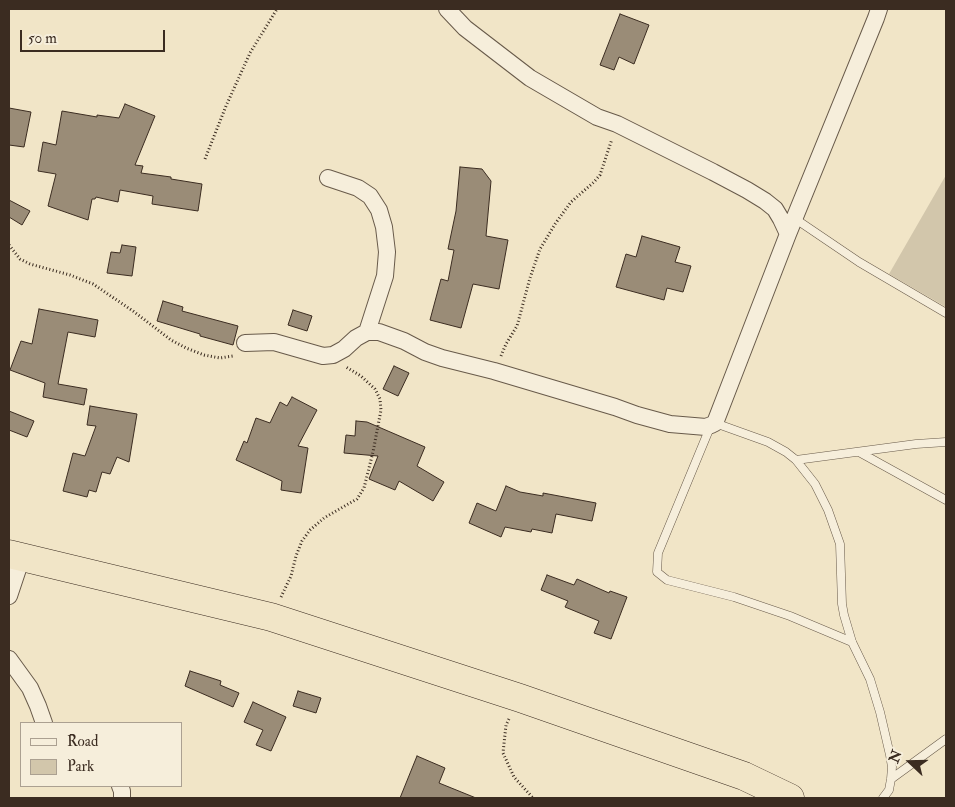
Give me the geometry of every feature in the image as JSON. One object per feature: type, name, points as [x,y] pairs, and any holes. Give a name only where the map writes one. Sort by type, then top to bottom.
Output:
[{"type":"highway","points":[[15,555],[271,617],[520,698],[744,776],[790,798]]},
{"type":"street","points":[[447,9],[465,28],[530,78],[597,117],[617,124],[765,201],[775,209],[788,234]]},
{"type":"street","points":[[245,343],[274,342],[323,356],[333,355],[344,349],[356,338],[367,332],[379,332],[442,358],[670,424],[706,427],[713,424],[874,12]]},
{"type":"street","points":[[328,178],[358,188],[370,196],[379,210],[384,227],[387,252],[385,276],[367,332]]},
{"type":"street","points":[[9,596],[15,555]]},
{"type":"street","points":[[9,659],[30,688],[44,722]]},
{"type":"lane","points":[[794,218],[859,262],[946,313]]},
{"type":"lane","points":[[852,642],[790,616],[734,597],[667,580],[657,572],[658,553],[713,424],[768,442],[786,452],[796,460],[815,484],[828,510],[840,544],[844,615],[852,642],[870,679],[880,712],[892,767],[889,790],[883,798]]},
{"type":"lane","points":[[796,460],[916,444],[946,442]]},
{"type":"lane","points":[[860,452],[946,500]]},
{"type":"lane","points":[[891,779],[946,739]]},
{"type":"path","points":[[205,159],[250,53],[277,9]]},
{"type":"path","points":[[494,372],[506,344],[517,326],[540,249],[571,202],[600,175],[617,124]]},
{"type":"path","points":[[9,245],[20,259],[30,264],[94,284],[172,340],[204,355],[220,358],[232,357],[238,353],[245,343]]},
{"type":"path","points":[[271,617],[291,576],[302,541],[310,530],[324,518],[356,499],[364,488],[373,452],[381,410],[380,399],[375,389],[333,355]]},
{"type":"path","points":[[520,698],[506,725],[503,753],[514,777],[533,798]]},
{"type":"green space","points":[[946,175],[946,307],[889,274]]},
{"type":"building","points":[[620,14],[649,25],[634,64],[619,57],[614,70],[600,65]]},
{"type":"building","points":[[125,104],[155,116],[135,165],[143,166],[141,173],[202,184],[198,211],[152,204],[153,196],[120,190],[118,202],[96,197],[92,199],[88,220],[48,206],[56,174],[38,171],[43,142],[56,145],[62,111],[97,117],[97,115],[119,118]]},
{"type":"building","points":[[9,108],[31,112],[24,147],[9,145]]},
{"type":"building","points":[[460,167],[482,169],[491,181],[486,236],[508,240],[499,289],[473,284],[461,328],[430,320],[441,279],[448,281],[454,250],[448,249],[456,211]]},
{"type":"building","points":[[9,200],[30,211],[22,225],[9,217]]},
{"type":"building","points":[[642,236],[680,247],[675,262],[691,266],[683,292],[667,288],[664,300],[616,287],[626,254],[636,257]]},
{"type":"building","points":[[122,245],[136,247],[132,276],[107,273],[111,252],[120,253]]},
{"type":"building","points":[[163,301],[183,307],[182,311],[238,326],[233,345],[157,321]]},
{"type":"building","points":[[39,309],[98,320],[95,337],[68,332],[58,384],[87,389],[84,405],[43,397],[45,383],[10,370],[21,341],[32,344]]},
{"type":"building","points":[[293,310],[312,316],[307,331],[288,325]]},
{"type":"building","points":[[394,366],[409,373],[398,396],[383,389]]},
{"type":"building","points":[[292,397],[317,410],[298,446],[308,448],[301,493],[281,490],[282,481],[236,460],[244,441],[247,443],[256,418],[270,423],[280,402],[287,406]]},
{"type":"building","points":[[90,406],[137,414],[129,462],[117,457],[110,474],[102,472],[96,492],[89,490],[87,497],[63,491],[73,453],[85,456],[96,426],[87,425]]},
{"type":"building","points":[[9,411],[34,421],[27,437],[9,430]]},
{"type":"building","points":[[356,421],[367,422],[425,447],[417,466],[444,482],[433,501],[399,481],[395,490],[369,479],[378,456],[344,453],[346,435],[355,436]]},
{"type":"building","points":[[506,486],[520,492],[543,496],[543,493],[596,503],[592,521],[556,514],[552,533],[532,529],[531,532],[505,527],[501,537],[469,523],[477,503],[496,511]]},
{"type":"building","points":[[547,575],[574,585],[577,579],[609,593],[610,591],[627,597],[611,639],[594,633],[599,621],[565,607],[568,601],[541,590]]},
{"type":"building","points":[[190,671],[221,681],[220,685],[239,693],[233,707],[185,686]]},
{"type":"building","points":[[298,691],[321,698],[316,713],[293,706]]},
{"type":"building","points":[[253,702],[286,717],[271,751],[256,745],[263,730],[244,722]]},
{"type":"building","points":[[417,756],[445,768],[439,783],[476,798],[400,798]]}]
